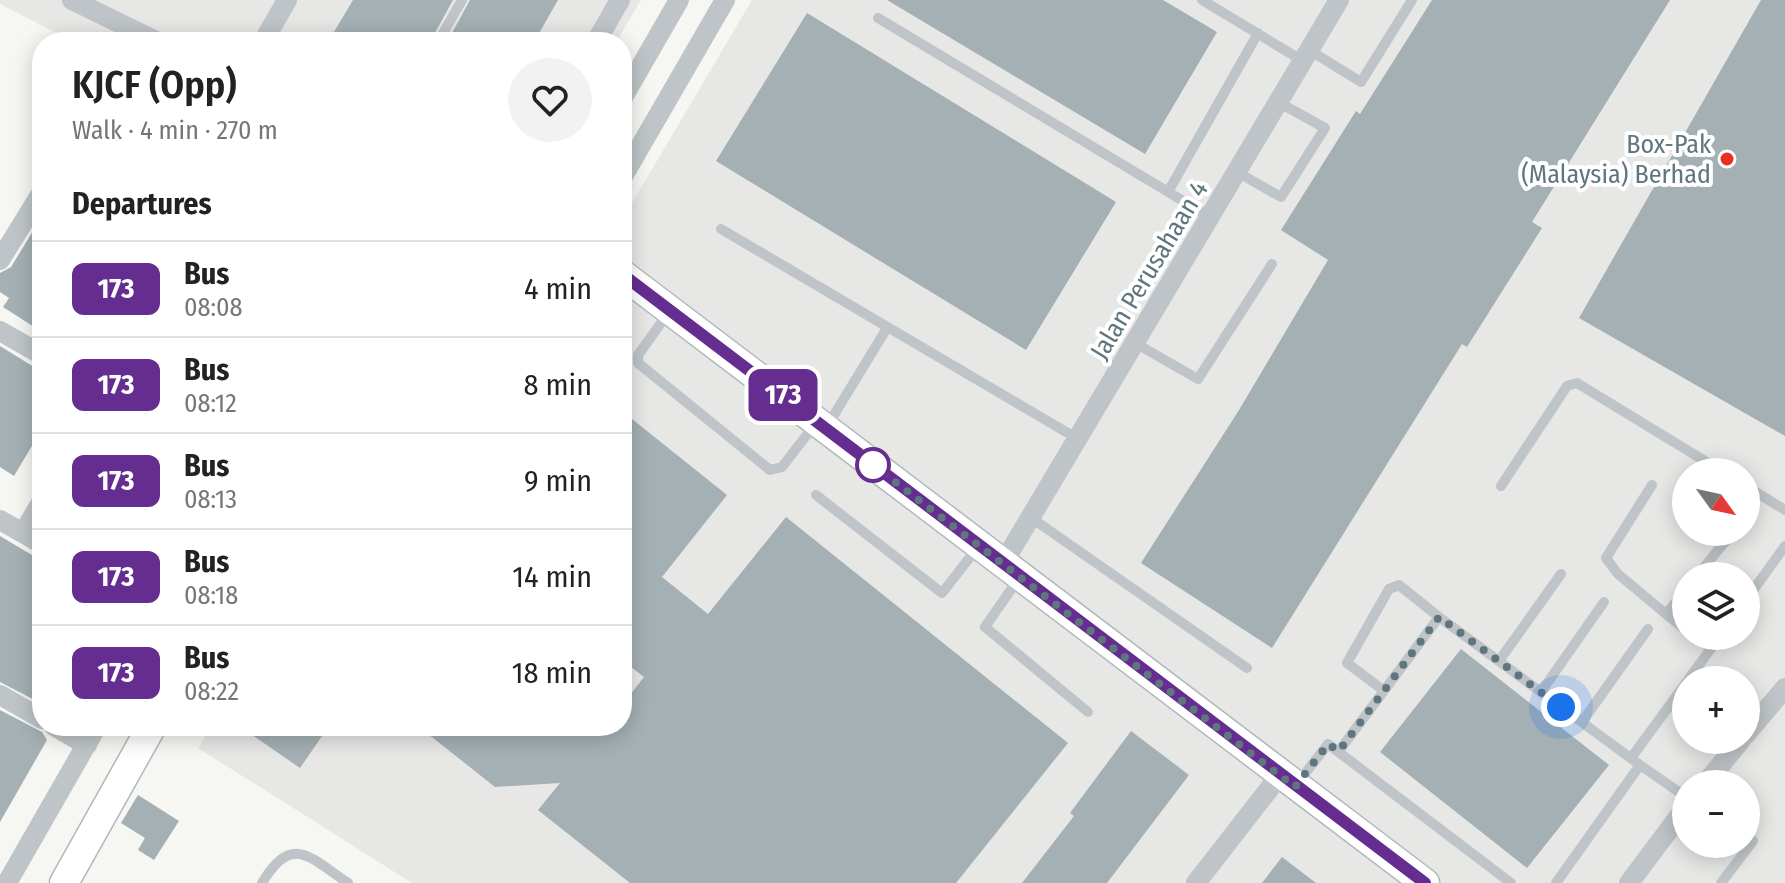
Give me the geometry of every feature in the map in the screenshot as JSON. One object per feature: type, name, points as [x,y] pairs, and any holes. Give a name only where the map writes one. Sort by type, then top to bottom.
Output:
[{"type":"street","points":[[72,0],[138,32]]},
{"type":"street","points":[[269,32],[287,0]]},
{"type":"street","points":[[602,32],[620,0]]},
{"type":"street","points":[[632,82],[679,0]]},
{"type":"street","points":[[632,161],[725,0]]},
{"type":"street","name":"Jalan Perusahaan 4","points":[[1010,572],[1030,517],[1339,0]]},
{"type":"street","points":[[0,260],[32,208]]},
{"type":"street","points":[[632,281],[822,424],[1010,572],[1425,883]]},
{"type":"street","points":[[0,331],[32,349]]},
{"type":"street","points":[[23,533],[32,518]]},
{"type":"street","points":[[0,520],[32,538]]},
{"type":"street","points":[[1760,717],[1785,688]]},
{"type":"street","points":[[0,695],[32,713]]},
{"type":"street","points":[[71,736],[87,745]]},
{"type":"street","points":[[6,878],[92,736]]},
{"type":"street","points":[[64,883],[146,736]]},
{"type":"street","points":[[1716,770],[1730,754]]},
{"type":"street","points":[[1196,883],[1287,781]]},
{"type":"street","points":[[1629,883],[1672,826]]},
{"type":"lane","points":[[444,32],[462,0]]},
{"type":"lane","points":[[1202,0],[1258,33],[1361,82],[1412,0]]},
{"type":"lane","points":[[878,18],[1210,217]]},
{"type":"lane","points":[[1168,192],[1258,33]]},
{"type":"lane","points":[[1237,172],[1281,197],[1325,128],[1278,102]]},
{"type":"lane","points":[[721,229],[1078,439]]},
{"type":"lane","points":[[1135,343],[1198,379],[1272,264]]},
{"type":"lane","points":[[671,310],[638,355],[638,363],[770,470],[782,467],[822,424],[887,328]]},
{"type":"lane","points":[[1501,486],[1567,386],[1577,383],[1700,458]]},
{"type":"lane","points":[[1652,485],[1606,558],[1618,574],[1672,619]]},
{"type":"lane","points":[[816,495],[942,593],[948,590],[978,547]]},
{"type":"lane","points":[[1760,495],[1785,510]]},
{"type":"lane","points":[[1030,517],[1247,668]]},
{"type":"lane","points":[[1708,562],[1721,546]]},
{"type":"lane","points":[[1760,581],[1785,546]]},
{"type":"lane","points":[[1010,572],[985,627],[1088,712]]},
{"type":"lane","points":[[1499,661],[1561,574]]},
{"type":"lane","points":[[1383,690],[1347,663],[1389,589],[1399,585],[1672,787]]},
{"type":"lane","points":[[1541,692],[1604,602]]},
{"type":"lane","points":[[1666,614],[1672,607]]},
{"type":"lane","points":[[1339,751],[1439,617]]},
{"type":"lane","points":[[1582,722],[1648,629]]},
{"type":"lane","points":[[1556,883],[1672,704]]},
{"type":"lane","points":[[1287,781],[1328,744],[1511,883]]},
{"type":"lane","points":[[262,883],[275,862],[290,852],[303,853],[348,883]]},
{"type":"lane","points":[[1721,883],[1740,858]]},
{"type":"shaded area","points":[[0,0],[641,0],[622,32],[55,32],[0,4]]},
{"type":"shaded area","points":[[752,0],[1785,0],[1785,883],[412,883],[198,748],[206,736],[632,736],[632,203]]},
{"type":"building","points":[[353,0],[453,0],[435,32],[334,32]]},
{"type":"building","points":[[470,0],[558,0],[540,32],[452,32]]},
{"type":"building","points":[[887,0],[1163,0],[1217,32],[1145,154]]},
{"type":"building","points":[[1432,0],[1670,0],[1532,222],[1542,228],[1467,347],[1462,344],[1272,648],[1141,563],[1239,410],[1328,260],[1281,230],[1356,111],[1360,114]]},
{"type":"building","name":"Box-Pak (Malaysia) Berhad","points":[[1761,0],[1785,0],[1785,436],[1579,318]]},
{"type":"building","points":[[807,13],[1116,202],[1026,350],[716,161]]},
{"type":"building","points":[[32,233],[32,326],[3,307],[9,298],[0,292],[0,273],[11,267]]},
{"type":"building","points":[[0,346],[32,366],[32,446],[14,476],[0,467]]},
{"type":"building","points":[[632,419],[727,495],[662,577],[708,614],[786,517],[1068,743],[956,883],[630,883],[538,810],[560,783],[495,787],[431,736],[632,736],[632,692],[644,677],[632,668]]},
{"type":"building","points":[[0,536],[32,555],[32,699],[0,682]]},
{"type":"building","points":[[1461,649],[1609,765],[1527,868],[1380,752]]},
{"type":"building","points":[[0,710],[32,727],[32,736],[44,736],[47,740],[0,822]]},
{"type":"building","points":[[1131,731],[1189,775],[1107,883],[1022,883],[1074,816],[1070,813]]},
{"type":"building","points":[[254,736],[322,736],[300,768]]},
{"type":"building","points":[[138,795],[179,821],[154,860],[138,850],[145,838],[121,823]]},
{"type":"building","points":[[1282,857],[1316,883],[1262,883]]},
{"type":"bus line","name":"173","points":[[632,282],[818,421],[978,547],[1425,883]]},
{"type":"place","name":"Box-Pak (Malaysia) Berhad","points":[[1727,159]]},
{"type":"route","points":[[873,465],[1295,787],[1328,744],[1339,751],[1439,617],[1561,707]]}]
